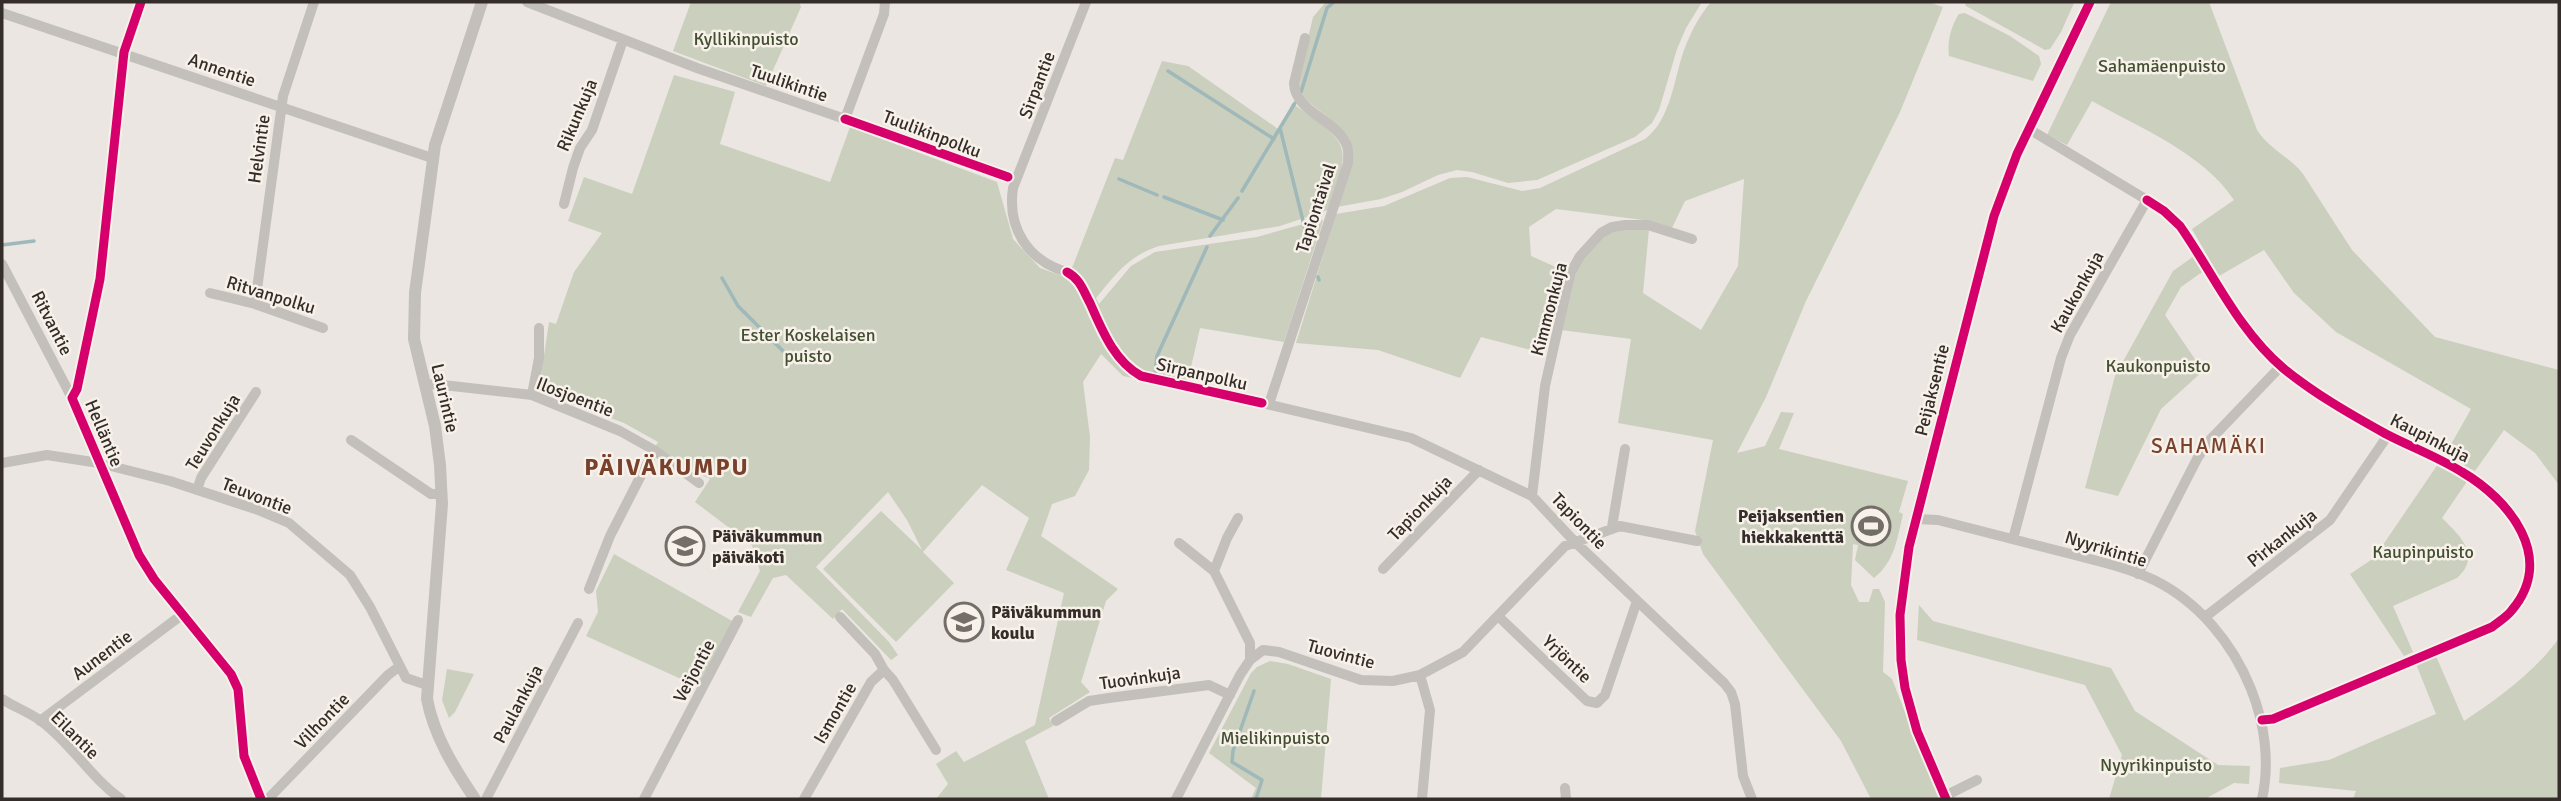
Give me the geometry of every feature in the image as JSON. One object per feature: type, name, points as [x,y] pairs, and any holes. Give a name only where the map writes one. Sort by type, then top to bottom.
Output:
[{"type":"street","name":"Helläntie","points":[[141,2],[124,52],[100,279],[72,398],[139,555],[154,579],[231,674],[238,689],[244,756],[261,799]]},
{"type":"street","name":"Helvintie","points":[[255,304],[281,107],[314,2]]},
{"type":"street","name":"Laurintie","points":[[475,799],[457,773],[431,721],[426,685],[439,559],[440,465],[435,426],[414,339],[415,293],[432,158],[482,2]]},
{"type":"street","name":"Tuulikintie","points":[[527,2],[623,40],[845,119],[886,2]]},
{"type":"street","name":"Sirpantie","points":[[1067,272],[1046,264],[1029,250],[1023,241],[1014,221],[1013,182],[1086,2]]},
{"type":"street","name":"Peijaksentie","points":[[1945,798],[1917,731],[1905,688],[1900,615],[1909,547],[1994,216],[2029,129],[2090,2]]},
{"type":"street","name":"Annentie","points":[[2,13],[432,158]]},
{"type":"street","name":"Tapiontaival","points":[[1265,404],[1348,163],[1348,148],[1341,136],[1298,99],[1294,90],[1305,38]]},
{"type":"street","name":"Rikunkuja","points":[[564,204],[573,167],[580,148],[592,130],[623,40]]},
{"type":"street","points":[[2029,129],[2147,200]]},
{"type":"street","name":"Kaupinkuja","points":[[2147,200],[2180,226],[2252,336],[2281,366],[2317,394],[2388,435],[2461,471],[2503,503],[2527,543],[2531,560],[2529,579],[2523,595],[2511,612],[2492,627],[2273,719],[2262,720]]},
{"type":"street","name":"Kaukonkuja","points":[[2013,538],[2061,358],[2070,335],[2147,200]]},
{"type":"street","name":"Kimmonkuja","points":[[1532,496],[1545,386],[1571,272],[1580,256],[1601,233],[1612,227],[1625,225],[1648,225],[1692,239]]},
{"type":"street","name":"Ritvantie","points":[[2,264],[72,398]]},
{"type":"street","name":"Ritvanpolku","points":[[210,293],[255,304],[323,328]]},
{"type":"street","points":[[532,395],[539,358],[539,328]]},
{"type":"street","points":[[2138,574],[2198,457],[2210,440],[2281,366]]},
{"type":"street","name":"Ilosjoentie","points":[[425,386],[434,384],[532,395],[620,431],[654,450],[699,483]]},
{"type":"street","name":"Teuvonkuja","points":[[197,490],[201,478],[256,392]]},
{"type":"street","name":"Tapiontie","points":[[1265,404],[1411,438],[1532,496],[1575,542],[1724,682],[1735,704],[1743,776],[1752,799]]},
{"type":"street","name":"Pirkankuja","points":[[2205,617],[2330,520],[2388,435]]},
{"type":"street","points":[[351,440],[431,494],[441,494]]},
{"type":"street","points":[[1625,449],[1612,527],[1620,526],[1697,541]]},
{"type":"street","points":[[589,589],[610,536],[654,450]]},
{"type":"street","name":"Teuvontie","points":[[2,463],[47,455],[99,463],[170,481],[289,523],[350,575],[370,607],[406,678],[426,685]]},
{"type":"street","name":"Tapionkuja","points":[[1383,569],[1479,470]]},
{"type":"street","points":[[1214,571],[1238,518]]},
{"type":"street","name":"Nyyrikintie","points":[[1916,519],[1938,520],[2013,538],[2138,574],[2155,580],[2205,617],[2236,656],[2262,720],[2266,774],[2263,799]]},
{"type":"street","name":"Tuovintie","points":[[1250,660],[1263,650],[1279,652],[1361,680],[1393,681],[1420,675],[1463,652],[1565,546],[1612,527]]},
{"type":"street","points":[[1176,799],[1250,660],[1250,643],[1214,571],[1179,543]]},
{"type":"street","name":"Yrjöntie","points":[[1498,615],[1587,701],[1597,703],[1605,695],[1637,601]]},
{"type":"street","name":"Aunentie","points":[[40,720],[183,614]]},
{"type":"street","points":[[840,617],[875,654],[936,750]]},
{"type":"street","name":"Veijontie","points":[[644,799],[738,620]]},
{"type":"street","name":"Paulankuja","points":[[486,799],[578,623]]},
{"type":"street","name":"Vilhontie","points":[[268,799],[388,675],[400,666]]},
{"type":"street","name":"Ismontie","points":[[804,799],[871,682],[884,670]]},
{"type":"street","points":[[1420,675],[1430,710],[1422,799]]},
{"type":"street","name":"Tuovinkuja","points":[[1056,721],[1089,701],[1109,698],[1209,685],[1230,695]]},
{"type":"street","name":"Eilantie","points":[[2,699],[40,720],[91,774],[121,799]]},
{"type":"street","points":[[1945,798],[1977,780]]},
{"type":"green space","name":"Kyllikinpuisto","points":[[691,2],[799,2],[801,7],[766,86],[673,51]]},
{"type":"green space","points":[[1326,2],[1702,2],[1677,49],[1659,110],[1652,123],[1635,137],[1537,180],[1508,183],[1457,170],[1438,175],[1381,199],[1337,207],[1353,161],[1353,151],[1330,119],[1305,99],[1297,85],[1313,17]]},
{"type":"green space","points":[[1711,2],[1928,2],[1943,7],[1900,112],[1806,301],[1766,397],[1737,453],[1765,446],[1781,412],[1794,413],[1779,449],[1908,481],[1899,512],[1903,514],[1899,532],[1891,557],[1874,578],[1855,560],[1858,545],[1853,544],[1851,585],[1859,602],[1869,602],[1873,589],[1879,589],[1885,602],[1883,672],[1892,679],[1939,799],[1871,799],[1841,741],[1703,554],[1695,531],[1713,440],[1618,423],[1631,339],[1561,330],[1576,274],[1590,247],[1611,232],[1649,229],[1643,293],[1701,330],[1738,266],[1744,179],[1685,201],[1672,228],[1651,221],[1556,209],[1529,227],[1531,256],[1565,271],[1542,353],[1481,337],[1460,378],[1378,350],[1296,343],[1336,214],[1384,206],[1450,178],[1467,177],[1522,191],[1540,188],[1645,139],[1661,121],[1687,43]]},
{"type":"green space","points":[[1964,2],[2074,3],[2061,32],[2050,49],[2045,50],[1966,6]]},
{"type":"green space","name":"Sahamäenpuisto","points":[[2111,2],[2209,2],[2257,130],[2303,174],[2352,250],[2435,337],[2559,370],[2559,485],[2535,453],[2504,430],[2475,471],[2445,455],[2471,409],[2336,332],[2294,293],[2264,250],[2219,276],[2192,229],[2234,200],[2221,183],[2188,155],[2092,101],[2067,145],[2047,135]]},
{"type":"green space","points":[[1965,13],[2010,36],[2039,56],[2041,64],[2033,81],[1949,56],[1952,29],[1959,14]]},
{"type":"green space","name":"Ester Koskelaisen puisto","points":[[1162,61],[1188,66],[1281,131],[1292,103],[1326,128],[1341,147],[1343,158],[1336,188],[1328,210],[1280,226],[1148,250],[1123,267],[1096,298],[1099,304],[1131,266],[1155,252],[1257,237],[1321,219],[1323,221],[1284,342],[1200,328],[1186,389],[1123,376],[1101,354],[1083,382],[1090,437],[1089,470],[1075,496],[1052,504],[1041,536],[1118,589],[1106,601],[1081,682],[1090,692],[1049,718],[1053,726],[1025,741],[1049,799],[936,799],[948,784],[936,764],[956,751],[964,762],[1035,725],[1064,593],[1006,570],[1029,518],[982,485],[923,552],[954,583],[896,642],[823,569],[881,511],[922,550],[907,520],[888,492],[816,567],[889,642],[898,655],[891,660],[842,609],[833,619],[786,575],[773,578],[751,617],[738,612],[760,571],[752,545],[695,502],[710,479],[674,462],[655,447],[658,442],[624,423],[539,389],[549,322],[556,324],[574,272],[602,233],[568,221],[584,177],[632,194],[674,75],[735,92],[720,144],[830,182],[850,127],[997,182],[1013,239],[1040,268],[1062,276],[1072,268],[1115,158],[1123,160]]},
{"type":"green space","name":"Kaukonpuisto","points":[[2197,254],[2205,270],[2181,287],[2165,315],[2203,371],[2161,409],[2118,496],[2085,488],[2115,376],[2173,271]]},
{"type":"green space","name":"Kaupinpuisto","points":[[2438,464],[2468,480],[2442,518],[2466,546],[2468,561],[2457,578],[2393,606],[2413,652],[2404,656],[2350,574],[2374,558]]},
{"type":"green space","points":[[614,554],[734,622],[701,688],[586,636],[598,612],[596,591]]},
{"type":"green space","name":"Nyyrikinpuisto","points":[[1919,605],[1933,621],[2111,668],[2135,711],[2218,765],[2250,766],[2249,784],[2234,783],[2205,799],[2109,799],[2122,755],[2085,685],[1917,640]]},
{"type":"green space","points":[[2559,638],[2559,799],[2353,799],[2356,791],[2279,783],[2280,768],[2329,760],[2436,714],[2416,664],[2436,656],[2464,721],[2516,684]]},
{"type":"green space","name":"Mielikinpuisto","points":[[1270,661],[1288,664],[1331,679],[1321,799],[1251,799],[1256,788],[1209,753],[1251,673]]},
{"type":"green space","points":[[447,669],[474,674],[455,712],[449,718],[442,700]]},
{"type":"waterway","points":[[1301,92],[1327,8],[1334,2]]},
{"type":"waterway","points":[[1168,71],[1274,139]]},
{"type":"waterway","points":[[1242,191],[1295,103]]},
{"type":"waterway","points":[[1280,128],[1310,249]]},
{"type":"waterway","points":[[1119,179],[1157,195]]},
{"type":"waterway","points":[[1164,197],[1223,220]]},
{"type":"waterway","points":[[1210,236],[1238,198]]},
{"type":"waterway","points":[[2,245],[34,241]]},
{"type":"waterway","points":[[1155,375],[1157,356],[1207,247]]},
{"type":"waterway","points":[[722,278],[738,306],[794,362]]},
{"type":"waterway","points":[[1254,691],[1233,751],[1232,762],[1262,780],[1256,799]]},
{"type":"cycle path","points":[[141,2],[124,52],[100,279],[77,389],[72,398],[139,555],[154,579],[231,674],[238,689],[244,756],[261,799]]},
{"type":"cycle path","points":[[1946,799],[1917,731],[1905,688],[1900,615],[1909,547],[1994,216],[2017,154],[2090,2]]},
{"type":"cycle path","name":"Tuulikinpolku","points":[[845,119],[1008,177]]},
{"type":"cycle path","points":[[2147,200],[2180,226],[2239,319],[2283,368],[2346,411],[2480,484],[2511,514],[2522,532],[2528,551],[2530,570],[2524,590],[2510,613],[2492,627],[2273,719],[2262,720]]},
{"type":"cycle path","name":"Sirpanpolku","points":[[1067,272],[1081,285],[1104,334],[1116,353],[1132,370],[1141,376],[1262,403]]},
{"type":"place","name":"Peijaksentien hiekkakenttä","points":[[1871,526]]},
{"type":"place","name":"Päiväkummun päiväkoti","points":[[685,546]]},
{"type":"place","name":"Päiväkummun koulu","points":[[964,622]]},
{"type":"district","name":"SAHAMÄKI","points":[[2209,446]]},
{"type":"district","name":"PÄIVÄKUMPU","points":[[667,467]]}]
